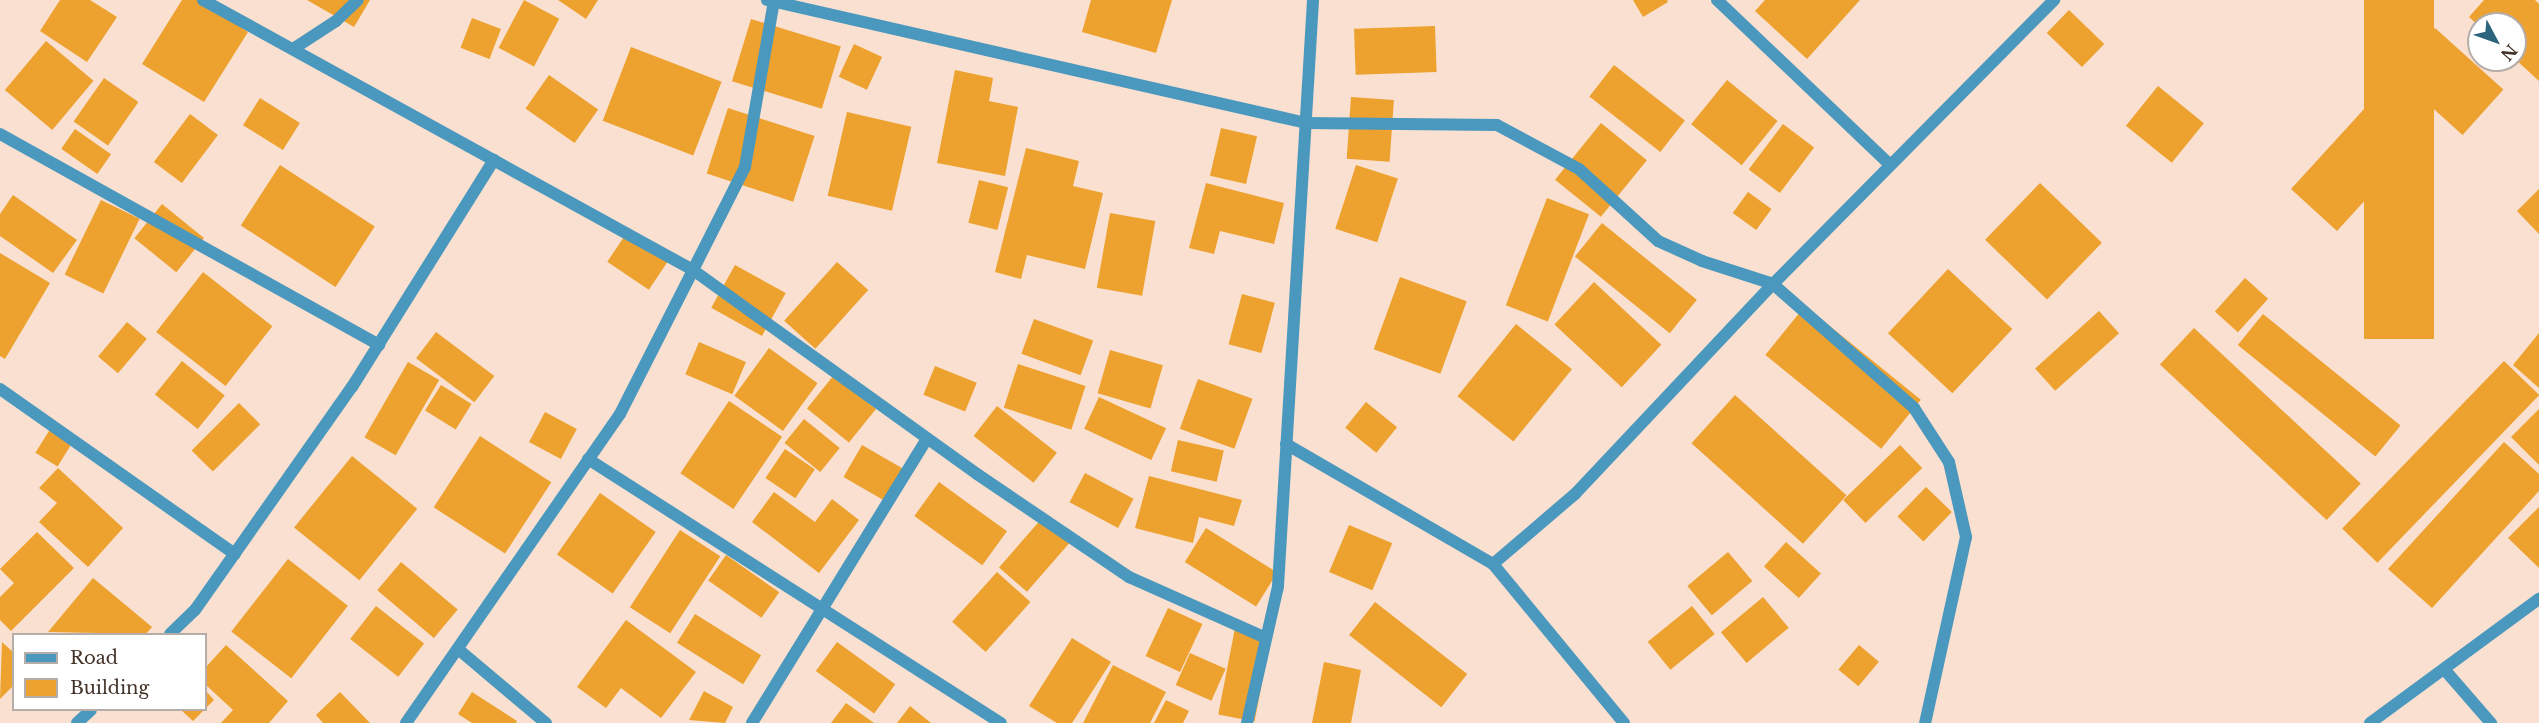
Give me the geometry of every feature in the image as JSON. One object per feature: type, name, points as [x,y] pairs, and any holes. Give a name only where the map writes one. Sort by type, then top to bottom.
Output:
[{"type":"street","points":[[203,0],[693,270],[927,439],[1129,578],[1266,638]]},
{"type":"street","points":[[293,50],[336,21],[358,0]]},
{"type":"street","points":[[1247,723],[1278,586],[1313,0]]},
{"type":"street","points":[[1717,0],[1890,165]]},
{"type":"street","points":[[1493,564],[1575,495],[1773,284],[2054,0]]},
{"type":"street","points":[[406,723],[620,414],[693,270],[745,167],[771,1],[1306,123],[1497,125],[1579,170],[1658,241],[1702,261],[1773,284],[1914,408],[1949,462],[1966,537],[1925,723]]},
{"type":"street","points":[[0,134],[379,345]]},
{"type":"street","points":[[171,633],[195,610],[379,345],[494,160]]},
{"type":"street","points":[[0,389],[235,554]]},
{"type":"street","points":[[752,723],[927,439]]},
{"type":"street","points":[[1286,444],[1493,564],[1624,723]]},
{"type":"street","points":[[588,459],[1001,723]]},
{"type":"street","points":[[2370,723],[2539,599]]},
{"type":"street","points":[[458,649],[546,723]]},
{"type":"street","points":[[2444,669],[2491,723]]},
{"type":"street","points":[[77,723],[90,711]]},
{"type":"building","points":[[60,0],[90,0],[117,17],[87,62],[40,31]]},
{"type":"building","points":[[182,0],[198,0],[248,32],[204,102],[142,64]]},
{"type":"building","points":[[307,0],[370,0],[354,27]]},
{"type":"building","points":[[524,0],[559,19],[534,66],[499,48]]},
{"type":"building","points":[[558,0],[598,0],[586,19]]},
{"type":"building","points":[[1091,0],[1172,0],[1156,53],[1082,32]]},
{"type":"building","points":[[1633,0],[1667,0],[1668,2],[1643,17]]},
{"type":"building","points":[[1765,0],[1860,0],[1807,59],[1755,11]]},
{"type":"building","points":[[2364,0],[2434,0],[2434,339],[2364,339]]},
{"type":"building","points":[[2484,0],[2535,0],[2539,4],[2539,81],[2527,70],[2527,12],[2473,12]]},
{"type":"building","points":[[2069,10],[2104,44],[2082,67],[2047,33]]},
{"type":"building","points":[[472,18],[501,29],[489,59],[461,48]]},
{"type":"building","points":[[751,19],[841,46],[822,109],[732,81]]},
{"type":"building","points":[[1435,26],[1437,72],[1356,75],[1354,29]]},
{"type":"building","points":[[2435,28],[2467,57],[2467,72],[2484,72],[2503,90],[2463,135],[2394,73]]},
{"type":"building","points":[[46,41],[93,81],[52,130],[5,90]]},
{"type":"building","points":[[854,44],[882,57],[867,90],[839,77]]},
{"type":"building","points":[[631,47],[722,82],[693,156],[603,121]]},
{"type":"building","points":[[1614,65],[1685,120],[1660,152],[1589,97]]},
{"type":"building","points":[[955,70],[993,78],[989,101],[1018,107],[1005,176],[937,163]]},
{"type":"building","points":[[549,75],[598,109],[575,143],[525,109]]},
{"type":"building","points":[[104,78],[138,102],[108,146],[74,121]]},
{"type":"building","points":[[1727,80],[1778,121],[1742,165],[1691,124]]},
{"type":"building","points":[[2386,85],[2418,113],[2384,151],[2398,164],[2337,231],[2291,189]]},
{"type":"building","points":[[2158,86],[2204,123],[2172,163],[2126,126]]},
{"type":"building","points":[[1351,97],[1394,100],[1390,162],[1347,159]]},
{"type":"building","points":[[260,98],[300,123],[283,150],[243,125]]},
{"type":"building","points":[[728,108],[815,136],[793,202],[707,174]]},
{"type":"building","points":[[847,112],[911,127],[892,211],[828,196]]},
{"type":"building","points":[[190,114],[218,135],[182,183],[154,162]]},
{"type":"building","points":[[1601,123],[1647,160],[1601,217],[1555,180]]},
{"type":"building","points":[[1783,124],[1814,147],[1780,193],[1749,170]]},
{"type":"building","points":[[1221,128],[1257,136],[1246,184],[1210,176]]},
{"type":"building","points":[[75,129],[111,154],[97,174],[61,149]]},
{"type":"building","points":[[1026,148],[1079,161],[1073,186],[1103,193],[1085,269],[1027,255],[1021,279],[995,272]]},
{"type":"building","points":[[280,165],[375,227],[336,287],[241,225]]},
{"type":"building","points":[[1356,165],[1398,179],[1377,242],[1335,229]]},
{"type":"building","points":[[979,180],[1008,187],[997,230],[968,223]]},
{"type":"building","points":[[1206,183],[1284,203],[1274,244],[1220,231],[1214,254],[1189,248]]},
{"type":"building","points":[[2040,183],[2102,243],[2047,300],[1985,240]]},
{"type":"building","points":[[2539,189],[2539,234],[2517,211]]},
{"type":"building","points":[[1748,192],[1771,209],[1756,230],[1733,213]]},
{"type":"building","points":[[13,195],[77,240],[53,273],[0,236],[0,214]]},
{"type":"building","points":[[1547,198],[1589,214],[1548,321],[1506,305]]},
{"type":"building","points":[[101,200],[140,219],[103,293],[65,275]]},
{"type":"building","points":[[162,204],[204,238],[176,272],[134,238]]},
{"type":"building","points":[[1110,213],[1155,221],[1142,296],[1097,288]]},
{"type":"building","points":[[1602,223],[1697,300],[1670,333],[1575,256]]},
{"type":"building","points":[[628,231],[669,259],[649,290],[607,262]]},
{"type":"building","points":[[0,253],[50,283],[5,359],[0,356]]},
{"type":"building","points":[[837,262],[868,290],[815,349],[784,321]]},
{"type":"building","points":[[735,265],[786,293],[762,336],[711,308]]},
{"type":"building","points":[[1948,269],[2012,329],[1952,393],[1888,333]]},
{"type":"building","points":[[203,272],[272,326],[226,386],[156,332]]},
{"type":"building","points":[[1400,277],[1467,301],[1440,374],[1374,349]]},
{"type":"building","points":[[2245,278],[2268,299],[2238,332],[2215,311]]},
{"type":"building","points":[[1594,282],[1661,345],[1622,387],[1554,324]]},
{"type":"building","points":[[1242,294],[1275,303],[1261,353],[1229,344]]},
{"type":"building","points":[[1805,306],[1921,400],[1881,449],[1765,355]]},
{"type":"building","points":[[2099,311],[2119,333],[2055,391],[2035,369]]},
{"type":"building","points":[[2263,314],[2401,425],[2375,456],[2238,345]]},
{"type":"building","points":[[1034,319],[1093,341],[1081,375],[1021,354]]},
{"type":"building","points":[[127,322],[147,339],[118,373],[98,356]]},
{"type":"building","points":[[1516,324],[1572,369],[1513,442],[1457,396]]},
{"type":"building","points":[[2194,328],[2361,483],[2327,520],[2160,365]]},
{"type":"building","points":[[436,332],[494,376],[474,402],[416,358]]},
{"type":"building","points":[[2539,333],[2539,388],[2513,365]]},
{"type":"building","points":[[699,342],[746,362],[732,394],[685,374]]},
{"type":"building","points":[[769,348],[818,383],[783,431],[734,396]]},
{"type":"building","points":[[1110,350],[1163,365],[1150,408],[1098,393]]},
{"type":"building","points":[[182,361],[225,396],[198,429],[155,394]]},
{"type":"building","points":[[2504,361],[2539,395],[2377,563],[2342,529]]},
{"type":"building","points":[[408,362],[439,380],[396,455],[364,437]]},
{"type":"building","points":[[1018,364],[1086,386],[1071,430],[1004,408]]},
{"type":"building","points":[[935,366],[977,383],[965,412],[923,395]]},
{"type":"building","points":[[834,375],[876,409],[849,442],[807,408]]},
{"type":"building","points":[[1198,379],[1253,399],[1234,449],[1180,429]]},
{"type":"building","points":[[441,385],[472,404],[456,430],[425,410]]},
{"type":"building","points":[[1735,395],[1846,495],[1803,544],[1692,443]]},
{"type":"building","points":[[1099,397],[1166,428],[1151,460],[1084,429]]},
{"type":"building","points":[[729,401],[782,437],[733,509],[680,473]]},
{"type":"building","points":[[1366,402],[1397,427],[1376,453],[1345,428]]},
{"type":"building","points":[[239,403],[260,424],[213,472],[192,450]]},
{"type":"building","points":[[997,406],[1057,453],[1033,483],[974,436]]},
{"type":"building","points":[[2539,409],[2539,465],[2511,437]]},
{"type":"building","points":[[545,412],[577,429],[561,459],[529,442]]},
{"type":"building","points":[[804,419],[840,448],[820,472],[784,443]]},
{"type":"building","points":[[54,423],[76,437],[58,466],[35,453]]},
{"type":"building","points":[[480,436],[551,482],[505,554],[434,507]]},
{"type":"building","points":[[1178,440],[1224,451],[1217,482],[1171,471]]},
{"type":"building","points":[[2504,442],[2539,474],[2539,491],[2432,608],[2388,569]]},
{"type":"building","points":[[862,445],[904,469],[885,501],[844,477]]},
{"type":"building","points":[[1900,445],[1922,468],[1865,523],[1843,500]]},
{"type":"building","points":[[785,449],[815,469],[795,498],[765,478]]},
{"type":"building","points":[[352,456],[417,509],[359,580],[294,527]]},
{"type":"building","points":[[58,468],[123,528],[88,567],[39,522],[57,503],[39,488]]},
{"type":"building","points":[[1085,473],[1134,499],[1118,528],[1070,502]]},
{"type":"building","points":[[1149,476],[1242,500],[1234,526],[1199,517],[1193,543],[1135,528]]},
{"type":"building","points":[[939,482],[1007,531],[982,565],[914,516]]},
{"type":"building","points":[[1926,487],[1952,512],[1923,542],[1898,516]]},
{"type":"building","points":[[774,492],[815,522],[832,499],[859,520],[819,573],[752,522]]},
{"type":"building","points":[[600,493],[656,532],[613,593],[557,554]]},
{"type":"building","points":[[2539,507],[2539,568],[2508,538]]},
{"type":"building","points":[[1043,517],[1071,541],[1027,592],[999,568]]},
{"type":"building","points":[[1349,525],[1392,543],[1372,590],[1329,572]]},
{"type":"building","points":[[1206,528],[1277,573],[1256,606],[1185,562]]},
{"type":"building","points":[[680,530],[720,556],[670,633],[630,607]]},
{"type":"building","points":[[37,532],[74,568],[11,631],[0,620],[0,597],[14,583],[0,569]]},
{"type":"building","points":[[1786,542],[1821,573],[1799,598],[1764,567]]},
{"type":"building","points":[[1728,552],[1752,581],[1712,615],[1687,586]]},
{"type":"building","points":[[726,555],[779,592],[761,618],[708,580]]},
{"type":"building","points":[[288,559],[348,606],[291,678],[231,631]]},
{"type":"building","points":[[401,562],[458,610],[434,638],[377,590]]},
{"type":"building","points":[[997,572],[1030,602],[986,652],[952,622]]},
{"type":"building","points":[[93,578],[152,627],[147,633],[48,632]]},
{"type":"building","points":[[1763,597],[1789,628],[1747,663],[1721,632]]},
{"type":"building","points":[[1375,602],[1467,674],[1441,707],[1349,635]]},
{"type":"building","points":[[376,606],[424,644],[398,677],[350,639]]},
{"type":"building","points":[[1692,606],[1715,634],[1670,670],[1648,642]]},
{"type":"building","points":[[1168,608],[1202,624],[1180,672],[1146,656]]},
{"type":"building","points":[[695,614],[761,655],[743,684],[677,643]]},
{"type":"building","points":[[626,620],[696,672],[661,718],[621,688],[606,708],[577,687]]},
{"type":"building","points":[[1235,628],[1271,635],[1255,721],[1218,714]]},
{"type":"building","points":[[1072,638],[1111,662],[1072,723],[1057,723],[1029,706]]},
{"type":"building","points":[[2,642],[12,651],[12,687],[0,699]]},
{"type":"building","points":[[837,642],[895,684],[874,713],[816,671]]},
{"type":"building","points":[[226,645],[288,701],[269,723],[221,723],[233,710],[207,686],[207,666]]},
{"type":"building","points":[[1859,645],[1879,662],[1858,686],[1838,670]]},
{"type":"building","points":[[1190,653],[1226,669],[1211,701],[1176,685]]},
{"type":"building","points":[[1324,662],[1361,670],[1351,723],[1312,723]]},
{"type":"building","points":[[1113,665],[1166,692],[1150,723],[1083,723]]},
{"type":"building","points":[[704,691],[733,707],[725,723],[689,720]]},
{"type":"building","points":[[207,692],[214,700],[207,707]]},
{"type":"building","points":[[340,692],[370,723],[323,723],[316,715]]},
{"type":"building","points":[[472,692],[517,721],[516,723],[472,723],[458,714]]},
{"type":"building","points":[[1166,700],[1189,711],[1183,723],[1154,723]]},
{"type":"building","points":[[846,703],[874,723],[831,723]]},
{"type":"building","points":[[910,706],[931,723],[897,723]]},
{"type":"building","points":[[182,711],[203,711],[193,721]]}]
